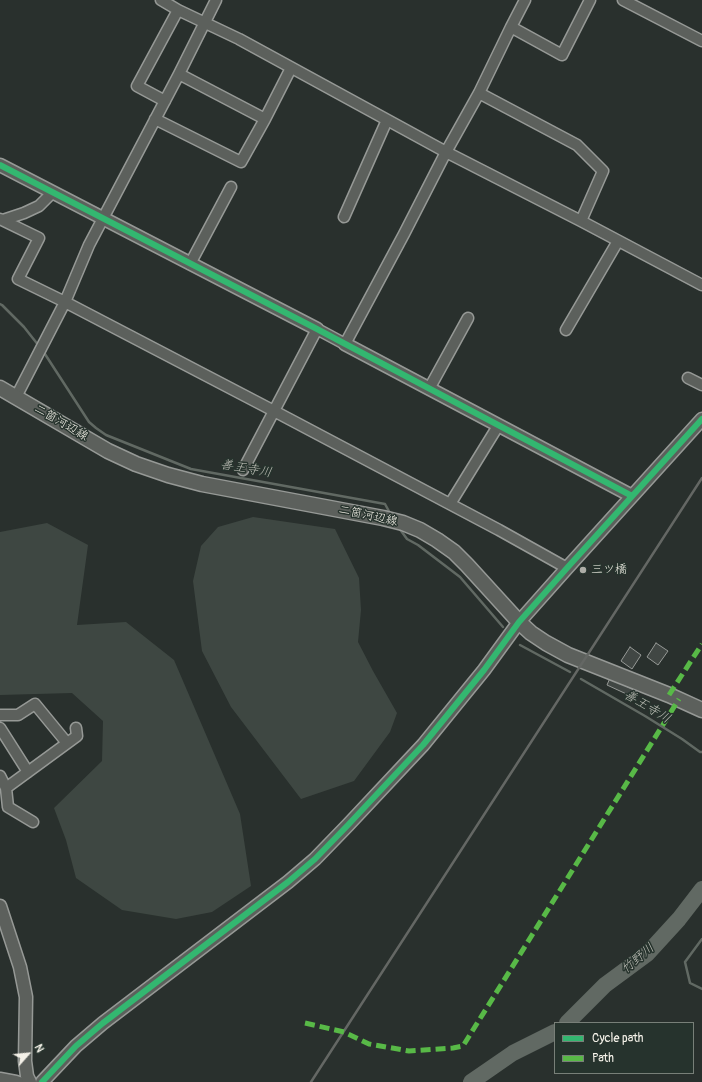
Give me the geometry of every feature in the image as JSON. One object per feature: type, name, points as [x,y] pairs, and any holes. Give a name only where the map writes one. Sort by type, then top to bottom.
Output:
[{"type":"main road","name":"二箇河辺線","points":[[0,388],[108,451],[136,464],[168,475],[202,484],[383,518],[403,523],[420,530],[454,552],[468,565],[519,622],[546,644],[568,655],[669,695],[702,710]]},
{"type":"street","points":[[161,0],[177,6],[446,152],[702,285]]},
{"type":"street","points":[[16,397],[65,302],[89,245],[179,74],[216,0]]},
{"type":"street","points":[[345,344],[479,92],[526,0]]},
{"type":"street","points":[[511,27],[562,55],[590,0]]},
{"type":"street","points":[[623,0],[702,41]]},
{"type":"street","points":[[165,100],[137,86],[177,6]]},
{"type":"street","points":[[155,119],[241,162],[291,68]]},
{"type":"street","points":[[179,74],[265,119]]},
{"type":"street","points":[[479,92],[577,145],[603,171],[581,221]]},
{"type":"street","points":[[344,217],[387,120]]},
{"type":"street","points":[[0,165],[317,329],[632,496]]},
{"type":"street","points":[[190,264],[231,187]]},
{"type":"street","points":[[1,219],[24,213],[39,206],[53,192]]},
{"type":"street","points":[[1,219],[40,238],[18,279],[274,411],[567,568]]},
{"type":"street","points":[[566,330],[618,241]]},
{"type":"street","points":[[429,389],[468,318]]},
{"type":"street","points":[[243,470],[317,329]]},
{"type":"street","points":[[688,378],[702,385]]},
{"type":"street","points":[[42,1082],[76,1046],[103,1023],[288,882],[315,859],[423,745],[484,670],[519,622],[702,419]]},
{"type":"street","points":[[450,504],[498,426]]},
{"type":"street","points":[[0,715],[18,715],[35,704],[67,743]]},
{"type":"street","points":[[0,728],[28,772]]},
{"type":"street","points":[[6,788],[77,736],[76,728]]},
{"type":"street","points":[[0,776],[6,788],[8,807],[33,822]]},
{"type":"street","points":[[0,906],[20,967],[26,997],[25,1061],[27,1076],[30,1082]]},
{"type":"street","points":[[0,1078],[18,1082]]},
{"type":"shaded area","points":[[253,517],[335,529],[359,578],[361,610],[358,642],[397,713],[390,732],[354,781],[301,799],[231,707],[202,651],[193,581],[201,546],[218,527]]},
{"type":"shaded area","points":[[47,523],[88,545],[77,625],[126,622],[174,660],[240,814],[251,886],[212,912],[176,919],[122,910],[76,878],[66,840],[54,808],[102,761],[103,721],[72,693],[0,695],[0,532]]},
{"type":"building","points":[[656,643],[668,651],[658,665],[647,657]]},
{"type":"building","points":[[630,647],[641,655],[632,669],[621,661]]},
{"type":"building","points":[[610,678],[636,691],[633,697],[607,685]]},
{"type":"waterway","name":"善王寺川","points":[[0,304],[24,327],[39,346]]},
{"type":"waterway","name":"善王寺川","points":[[43,351],[89,422],[106,435],[191,469],[385,504],[391,515]]},
{"type":"waterway","name":"善王寺川","points":[[399,528],[407,539],[418,545],[460,577],[503,627]]},
{"type":"waterway","name":"善王寺川","points":[[520,645],[570,672]]},
{"type":"waterway","name":"善王寺川","points":[[581,679],[645,716],[702,752]]},
{"type":"waterway","name":"竹野川","points":[[568,1022],[605,985],[647,954],[679,919],[702,889]]},
{"type":"waterway","points":[[702,939],[685,962],[690,983],[702,989]]},
{"type":"waterway","name":"竹野川","points":[[471,1082],[513,1053],[554,1032]]},
{"type":"railway","points":[[311,1082],[702,478]]},
{"type":"marked path","points":[[669,695],[702,644]]},
{"type":"marked path","points":[[305,1023],[344,1032],[369,1044],[409,1051],[463,1046],[679,699]]},
{"type":"cycle path","points":[[0,165],[317,329],[632,496]]},
{"type":"cycle path","points":[[42,1082],[76,1046],[103,1023],[288,882],[315,859],[423,745],[484,670],[519,622],[702,419]]},
{"type":"place","name":"三ツ橋","points":[[583,570]]}]
